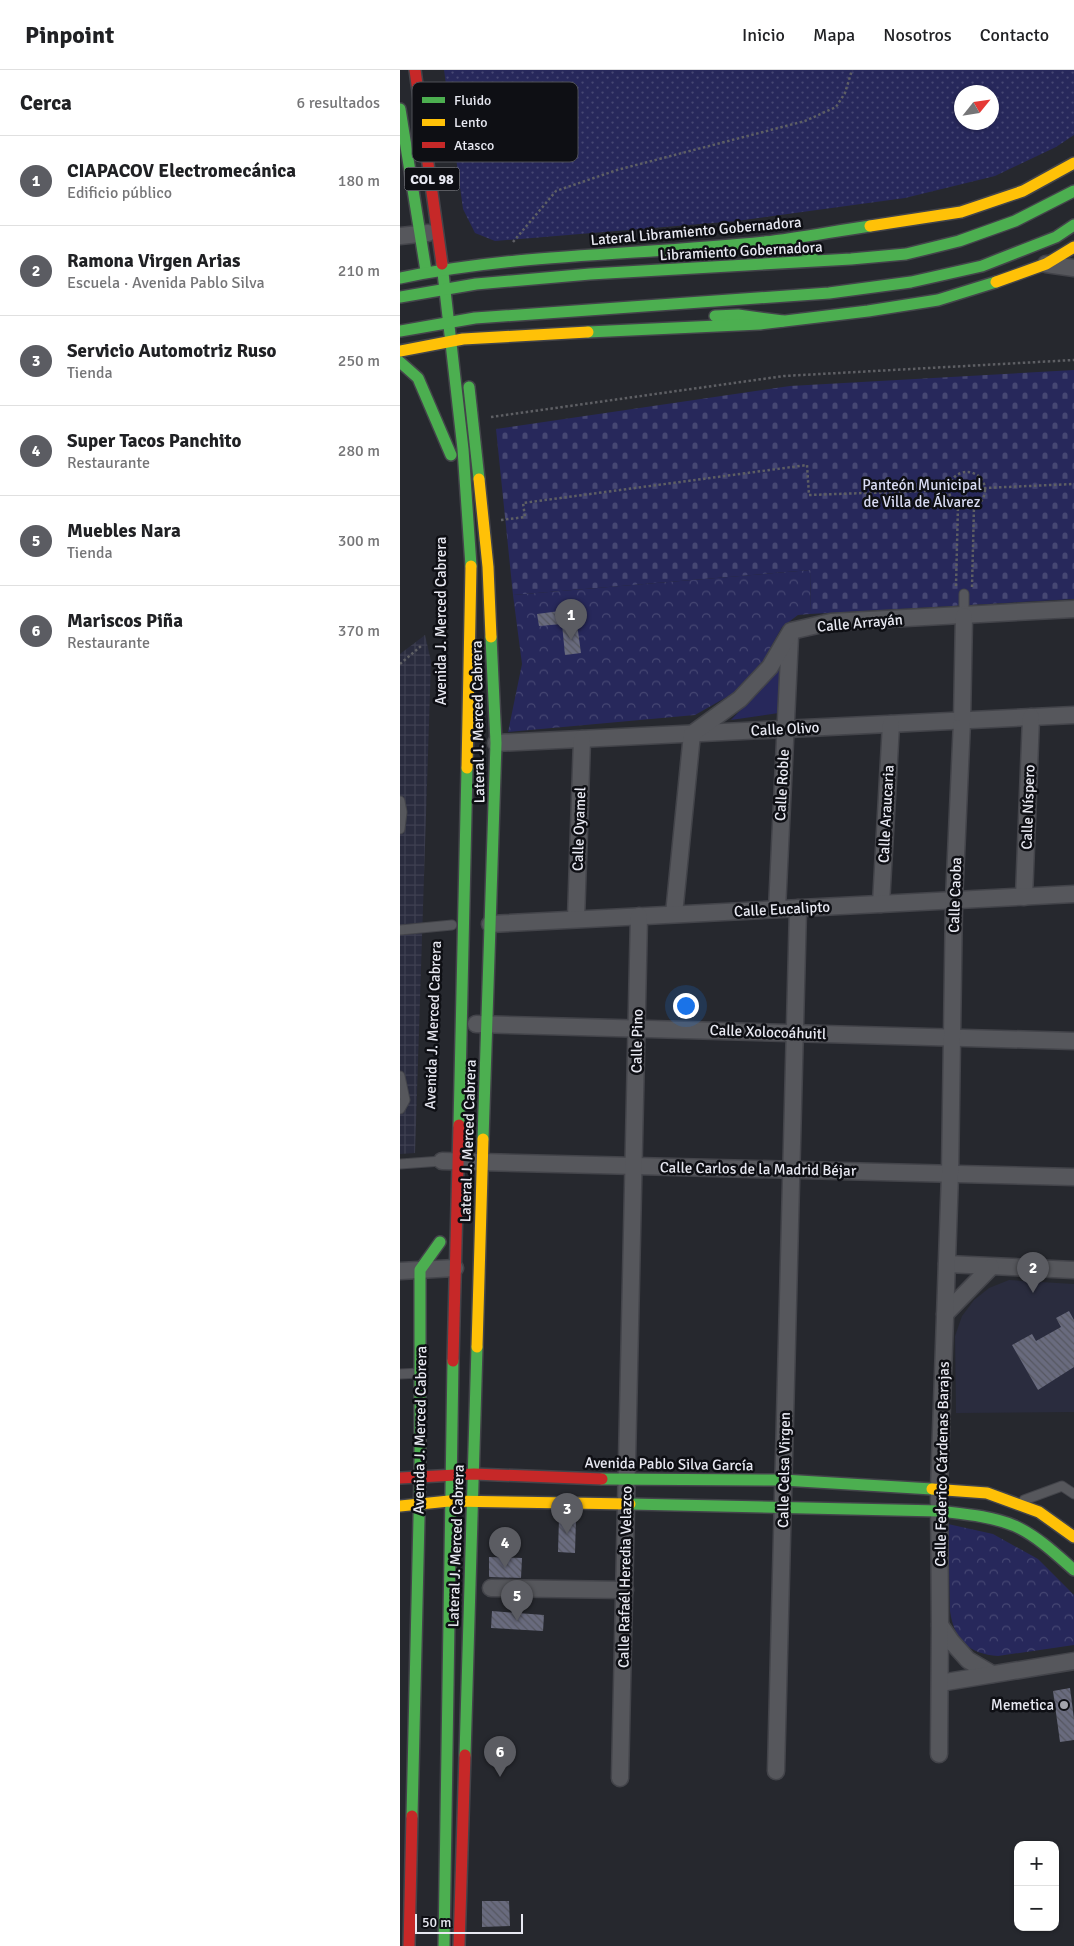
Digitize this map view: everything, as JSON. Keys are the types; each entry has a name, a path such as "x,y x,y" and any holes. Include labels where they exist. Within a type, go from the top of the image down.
{"main road":[{"name":"COL 98","path":"400,109 408,209 420,234 432,316"},
{"name":"COL 98","path":"429,162 449,321"},
{"name":"Lateral Libramiento Gobernadora","path":"400,278 443,269 496,262 766,242 961,212 1023,191 1074,163"},
{"name":"Libramiento Gobernadora","path":"400,297 476,284 590,274 851,259 906,254 959,241 1015,221 1074,191"},
{"path":"400,331 432,316 449,321 480,317 606,310 829,293 911,282 982,266 1056,237 1074,225"},
{"path":"766,242 851,259"},
{"path":"400,352 436,348 451,341 464,344 556,333 667,330 868,311 938,300 1016,276 1046,264 1074,247"},
{"path":"606,310 666,317 738,316 783,320"},
{"path":"432,316 436,348"},
{"name":"Avenida J. Merced Cabrera","path":"444,1946 450,1475 455,1268 446,1161 461,1024 472,576 463,444 449,321"},
{"path":"400,362 418,378 451,460 444,409"},
{"name":"Lateral J. Merced Cabrera","path":"459,1946 496,743 488,567 468,374"},
{"path":"460,424 470,392"},
{"path":"463,444 480,483"},
{"path":"410,1946 420,1504 420,1270 440,1238 438,1274"},
{"name":"Avenida Pablo Silva García","path":"400,1506 420,1504 450,1475 474,1474 627,1480 783,1480 987,1493 1039,1512 1074,1537"},
{"name":"Avenida Pablo Silva García","path":"400,1478 420,1476 450,1502 938,1511 980,1517 1015,1526 1052,1550 1074,1570"}],"street":[{"path":"408,209 436,204"},
{"path":"400,236 439,232"},
{"path":"1046,264 1074,268"},
{"name":"Calle Arrayán","path":"791,631 831,622 1074,610"},
{"name":"Calle Caoba","path":"950,1174 954,900 962,721 964,616"},
{"path":"674,914 692,734 740,699 770,667 791,631"},
{"name":"Calle Roble","path":"777,909 791,631"},
{"name":"Calle Olivo","path":"496,743 1074,715"},
{"name":"Calle Níspero","path":"1024,897 1031,717"},
{"name":"Calle Araucaria","path":"882,904 892,724"},
{"name":"Calle Oyamel","path":"576,919 582,739"},
{"name":"Calle Eucalipto","path":"490,924 1074,894"},
{"path":"791,1170 798,908"},
{"name":"Calle Pino","path":"634,1166 640,916"},
{"name":"Calle Xolocoáhuitl","path":"461,1024 1074,1041"},
{"name":"Calle Carlos de la Madrid Béjar","path":"446,1161 1074,1177"},
{"name":"Calle Rafaél Heredia Velazco","path":"620,1778 634,1166"},
{"name":"Calle Celsa Virgen","path":"776,1771 791,1170"},
{"name":"Calle Federico Cárdenas Barajas","path":"939,1754 940,1625 938,1511 950,1174"},
{"path":"947,1264 1074,1270"},
{"path":"945,1314 991,1267"},
{"path":"400,1271 420,1270 438,1274 455,1268"},
{"path":"491,1588 624,1590"},
{"path":"940,1625 968,1660 992,1674"},
{"path":"940,1683 1074,1661"}],"lane":[{"path":"964,594 964,616"},
{"path":"400,801 402,812 400,829"},
{"path":"400,930 452,925"},
{"path":"400,1076 405,1100 400,1109"},
{"path":"400,1164 446,1161"},
{"path":"400,1374 420,1373"},
{"path":"1015,1503 1062,1486 1074,1494"}],"path":[{"path":"496,262 556,191 617,170 805,121 836,107 845,92 852,70"},
{"path":"483,418 784,376 1074,360"},
{"path":"494,521 525,517 523,503 807,465 809,495 949,490"},
{"path":"963,473 975,474 983,483 984,488 982,499 974,506 963,507 958,505 950,496 949,490 953,479 963,473"},
{"path":"984,488 1074,484"},
{"path":"958,505 956,594 972,594 974,506"},
{"path":"400,664 421,646"}],"shaded area":[{"path":"425,635 431,661 415,1153 400,1154 400,654"},
{"path":"1009,1280 1074,1284 1074,1412 956,1413 955,1336 962,1316 974,1300 989,1288"}],"green space":[{"path":"444,70 1074,70 1074,135 1056,147 995,176 905,198 737,221 495,241 475,233 463,209 457,162 578,162 578,82 446,82"},
{"name":"Panteón Municipal de Villa de Álvarez","path":"1074,370 1074,599 810,614 811,570 513,595 496,429 790,386"},
{"path":"811,570 810,614 798,615 782,627 763,661 732,694 695,715 508,732 522,664 513,595"},
{"path":"781,667 779,713 731,720"},
{"path":"948,1524 993,1534 1038,1559 1074,1595 1074,1645 998,1656 979,1652 965,1644 955,1630 950,1611"}],"building":[{"path":"575,609 581,653 565,655 562,624 539,626 537,614"},
{"path":"1069,1311 1074,1320 1074,1367 1038,1390 1012,1345 1032,1334 1036,1341 1061,1327 1056,1318"},
{"path":"559,1518 576,1518 575,1553 558,1552"},
{"path":"489,1557 522,1558 521,1578 489,1577"},
{"path":"492,1611 544,1615 543,1631 491,1628"},
{"name":"Memetica","path":"1070,1688 1074,1719 1074,1740 1060,1742 1053,1691"},
{"path":"482,1901 509,1901 510,1926 482,1927"}],"traffic: fast":[{"path":"400,109 426,271"},
{"path":"400,297 476,284 590,274 851,259 906,254 959,241 1015,221 1074,191"},
{"path":"400,331 475,318 829,293 911,282 982,266 1056,237 1074,225"},
{"path":"400,278 445,270 536,259 765,242 870,226"},
{"path":"766,242 813,252"},
{"path":"442,264 463,449 471,566"},
{"path":"588,332 760,324 868,311 938,300 996,282"},
{"path":"715,316 738,315 783,321"},
{"path":"400,362 418,378 451,455"},
{"path":"469,387 479,479"},
{"path":"483,1139 496,743 491,637"},
{"path":"459,1125 467,768"},
{"path":"412,1816 420,1476 420,1270 440,1242"},
{"path":"465,1755 477,1347"},
{"path":"444,1946 453,1361"},
{"path":"602,1479 783,1480 932,1489"},
{"path":"630,1504 939,1511 968,1514 997,1520 1023,1530 1046,1546 1074,1570"}],"traffic: slow":[{"path":"870,226 961,212 1023,191 1074,163"},
{"path":"996,282 1046,264 1074,247"},
{"path":"400,351 463,339 588,332"},
{"path":"479,479 488,567 491,637"},
{"path":"467,768 471,566"},
{"path":"477,1347 483,1139"},
{"path":"932,1489 987,1493 1039,1512 1074,1537"},
{"path":"400,1506 449,1501 630,1504"}],"traffic: jam":[{"path":"415,70 417,82"},
{"path":"428,162 442,264"},
{"path":"453,1361 459,1125"},
{"path":"400,1478 474,1474 602,1479"},
{"path":"459,1946 465,1755"},
{"path":"409,1946 412,1816"}],"place":[{"name":"CIAPACOV Electromecánica","path":"571,640"},
{"name":"Ramona Virgen Arias","path":"1033,1293"},
{"name":"Servicio Automotriz Ruso","path":"567,1534"},
{"name":"Super Tacos Panchito","path":"505,1568"},
{"name":"Muebles Nara","path":"517,1621"},
{"name":"Memetica","path":"1064,1705"},
{"name":"Mariscos Piña","path":"500,1777"}]}
